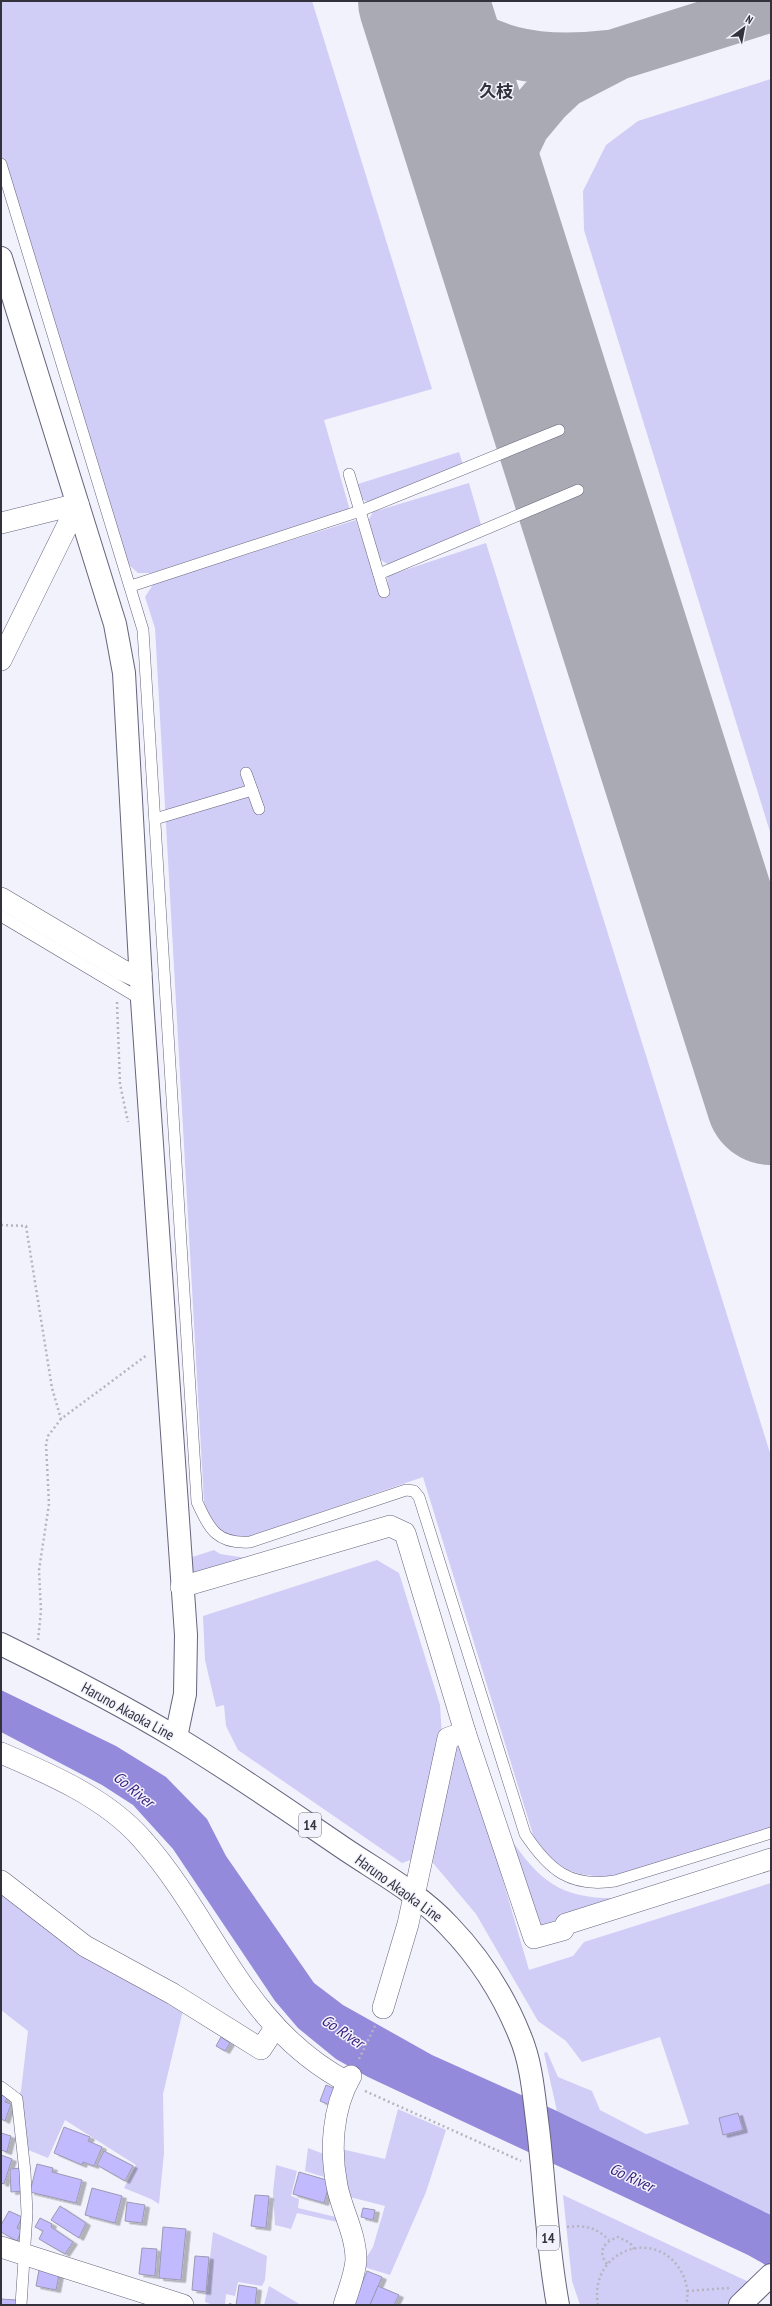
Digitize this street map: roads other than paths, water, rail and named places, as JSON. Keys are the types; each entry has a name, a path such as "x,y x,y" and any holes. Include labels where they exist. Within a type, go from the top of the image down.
{"street":[{"path":"1,258 115,624 124,673 142,1000 165,1357 181,1587 186,1635 185,1694 176,1737"},
{"path":"1,523 78,504"},
{"path":"1,660 78,504"},
{"path":"1,898 122,970 132,975 141,974"},
{"path":"181,1587 390,1526 404,1533 465,1732 534,1938 563,1930 566,1924 771,1859"},
{"name":"Haruno Akaoka Line","path":"1,1644 98,1692 176,1737 413,1896 448,1924 470,1950 492,1982 522,2038 533,2089 543,2171 550,2263 558,2305"},
{"path":"383,2008 408,1924 448,1738 465,1732"},
{"path":"1,1753 65,1783 111,1811 142,1838 170,1875 246,1992 275,2028 296,2049 325,2071 349,2079 339,2106 332,2142 337,2186 354,2243 356,2262 344,2305"},
{"path":"1,1880 85,1946 173,1994 261,2049 275,2028"},
{"path":"1,2247 183,2305"},
{"path":"743,2302 770,2276"}],"lane":[{"path":"1,164 131,586 143,630 197,1502 207,1524 218,1536 233,1543 250,1542 406,1490 414,1491 419,1497 525,1834 544,1862 554,1870 565,1876 590,1883 615,1881 771,1833"},
{"path":"131,586 360,511 559,430"},
{"path":"349,474 384,592"},
{"path":"379,574 578,490"},
{"path":"246,773 259,809"},
{"path":"155,819 252,790"},
{"path":"1,916 142,1000"},
{"path":"1,2087 17,2099 25,2172 27,2213 23,2254 21,2305"}],"water":[{"name":"Go River","path":"1,1690 116,1746 166,1777 207,1819 226,1856 314,1983 343,2005 432,2055 557,2111 771,2215 771,2268 748,2255 368,2077 336,2059 298,2028 275,2001 173,1849 133,1805 102,1785 1,1732"}],"waterway":[{"path":"123,981 133,987"}],"district":[{"name":"久枝","path":"496,91"}]}
